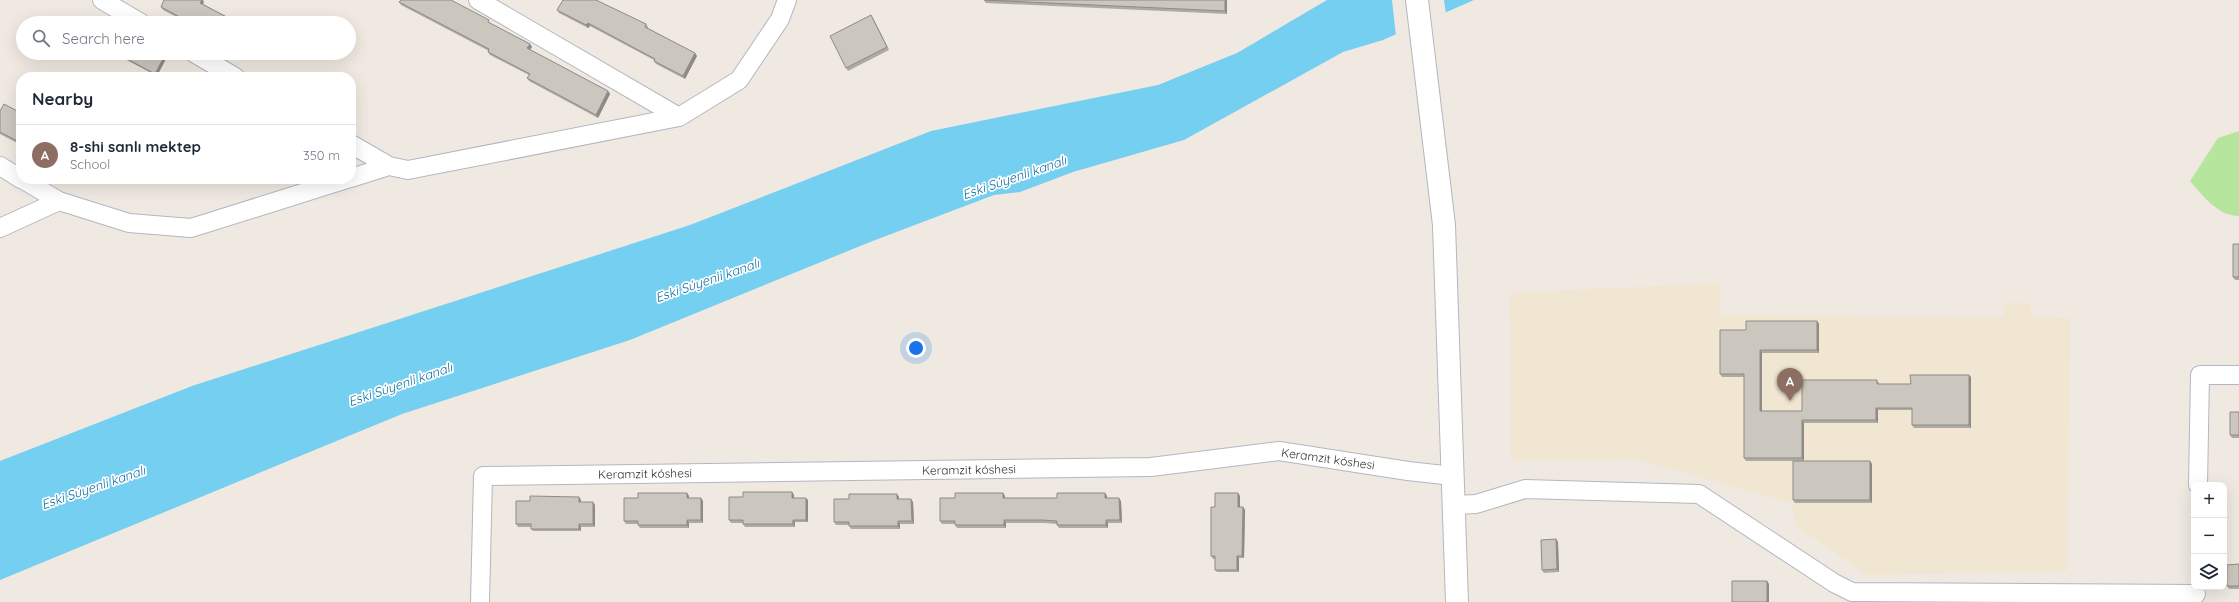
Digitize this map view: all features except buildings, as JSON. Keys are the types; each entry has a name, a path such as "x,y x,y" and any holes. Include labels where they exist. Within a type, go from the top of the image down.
{"street":[{"path":"102,0 130,16"},
{"path":"478,0 679,117"},
{"path":"356,147 389,166 408,170 679,117 739,80 780,19 787,0"},
{"path":"1417,0 1444,225 1457,602"},
{"path":"206,60 226,72"},
{"path":"0,166 16,176"},
{"path":"356,176 389,166"},
{"path":"30,184 59,201 129,223 191,228 330,184"},
{"path":"0,228 59,201"},
{"path":"2198,482 2200,375 2239,375"},
{"name":"Keramzit kóshesi","path":"480,602 483,476 1151,467 1279,451 1408,471 1453,476"},
{"path":"1454,505 1476,504 1525,489 1699,494 1834,583 1852,592 2196,594"}],"shaded area":[{"path":"1720,283 1719,315 2003,317 2004,303 2031,303 2031,317 2070,318 2067,571 1867,575 1795,525 1792,503 1635,459 1511,461 1510,293"}],"green space":[{"path":"2239,131 2239,216 2224,213 2218,209 2206,199 2190,181 2218,138"}],"water":[{"name":"Eski Súyenli kanalı","path":"1327,0 1474,0 1383,40 1343,52 1184,140 1073,172 1020,192 994,195 870,242 630,340 402,414 0,580 0,461 192,386 690,225 931,131 1158,85 1237,53"}],"pier":[{"path":"1392,0 1444,0 1446,14 1396,36"}],"place":[{"name":"8-shi sanlı mektep","path":"1790,401"}]}
